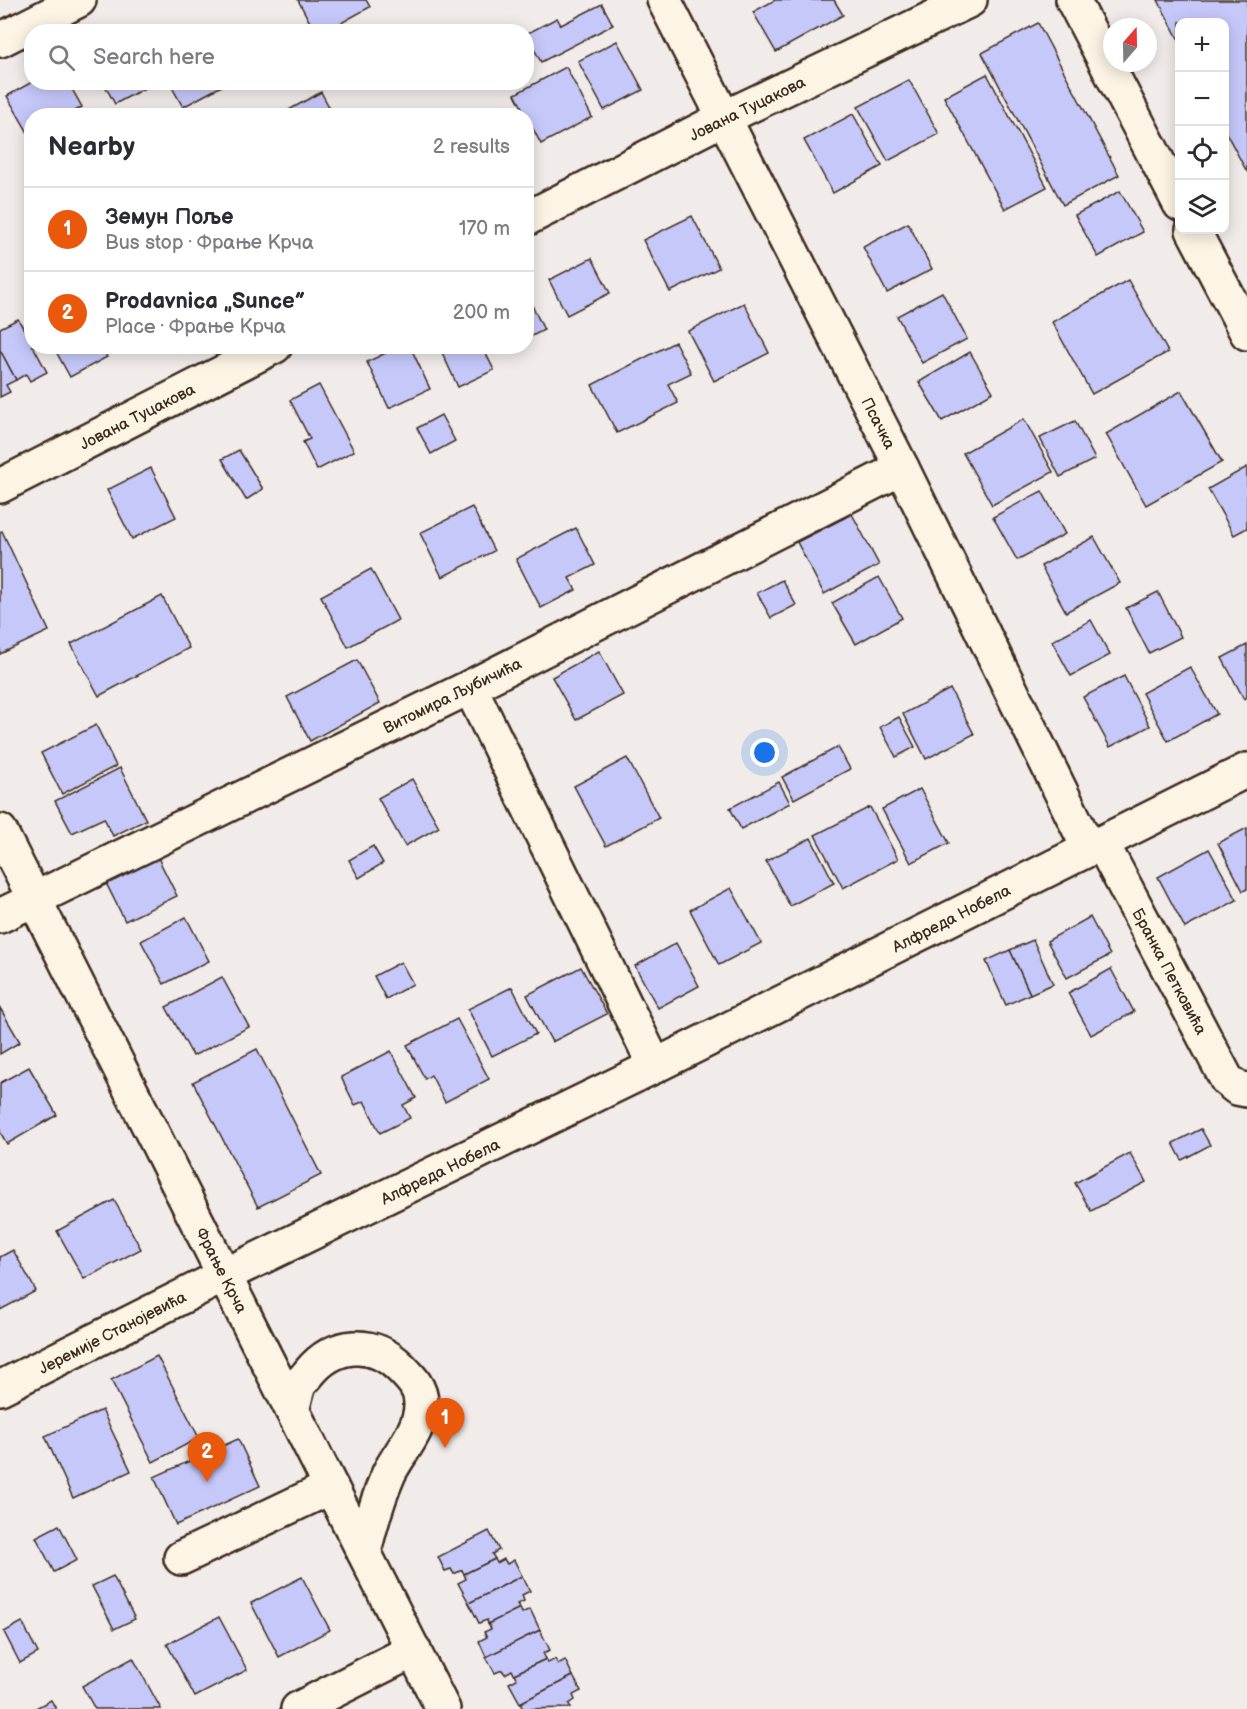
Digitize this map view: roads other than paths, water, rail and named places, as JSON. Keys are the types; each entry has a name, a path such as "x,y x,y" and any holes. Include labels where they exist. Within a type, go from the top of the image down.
{"street":[{"path":"32,24 79,0"},
{"name":"Псачка","path":"664,0 1096,846"},
{"name":"Јована Туцакова","path":"534,215 724,118 970,0"},
{"path":"1073,0 1175,196"},
{"path":"0,40 24,28"},
{"path":"1195,234 1247,333"},
{"name":"Јована Туцакова","path":"0,486 259,354"},
{"name":"Витомира Љубичића","path":"0,916 470,687 902,468"},
{"path":"470,687 655,1066"},
{"name":"Алфреда Нобела","path":"225,1275 655,1066 1247,770"},
{"name":"Фрање Крча","path":"0,831 443,1709"},
{"name":"Бранка Петковића","path":"1096,846 1227,1080 1237,1088 1247,1090"},
{"name":"Јеремије Станојевића","path":"0,1388 225,1275"},
{"path":"292,1410 300,1383 317,1363 342,1349 364,1348 383,1354 397,1363 414,1382 422,1405 420,1417 390,1472 364,1552"},
{"path":"181,1558 331,1487"},
{"path":"298,1709 414,1650"}],"place":[{"name":"Земун Поље","path":"445,1448"},
{"name":"Prodavnica „Sunce”","path":"207,1482"}]}
